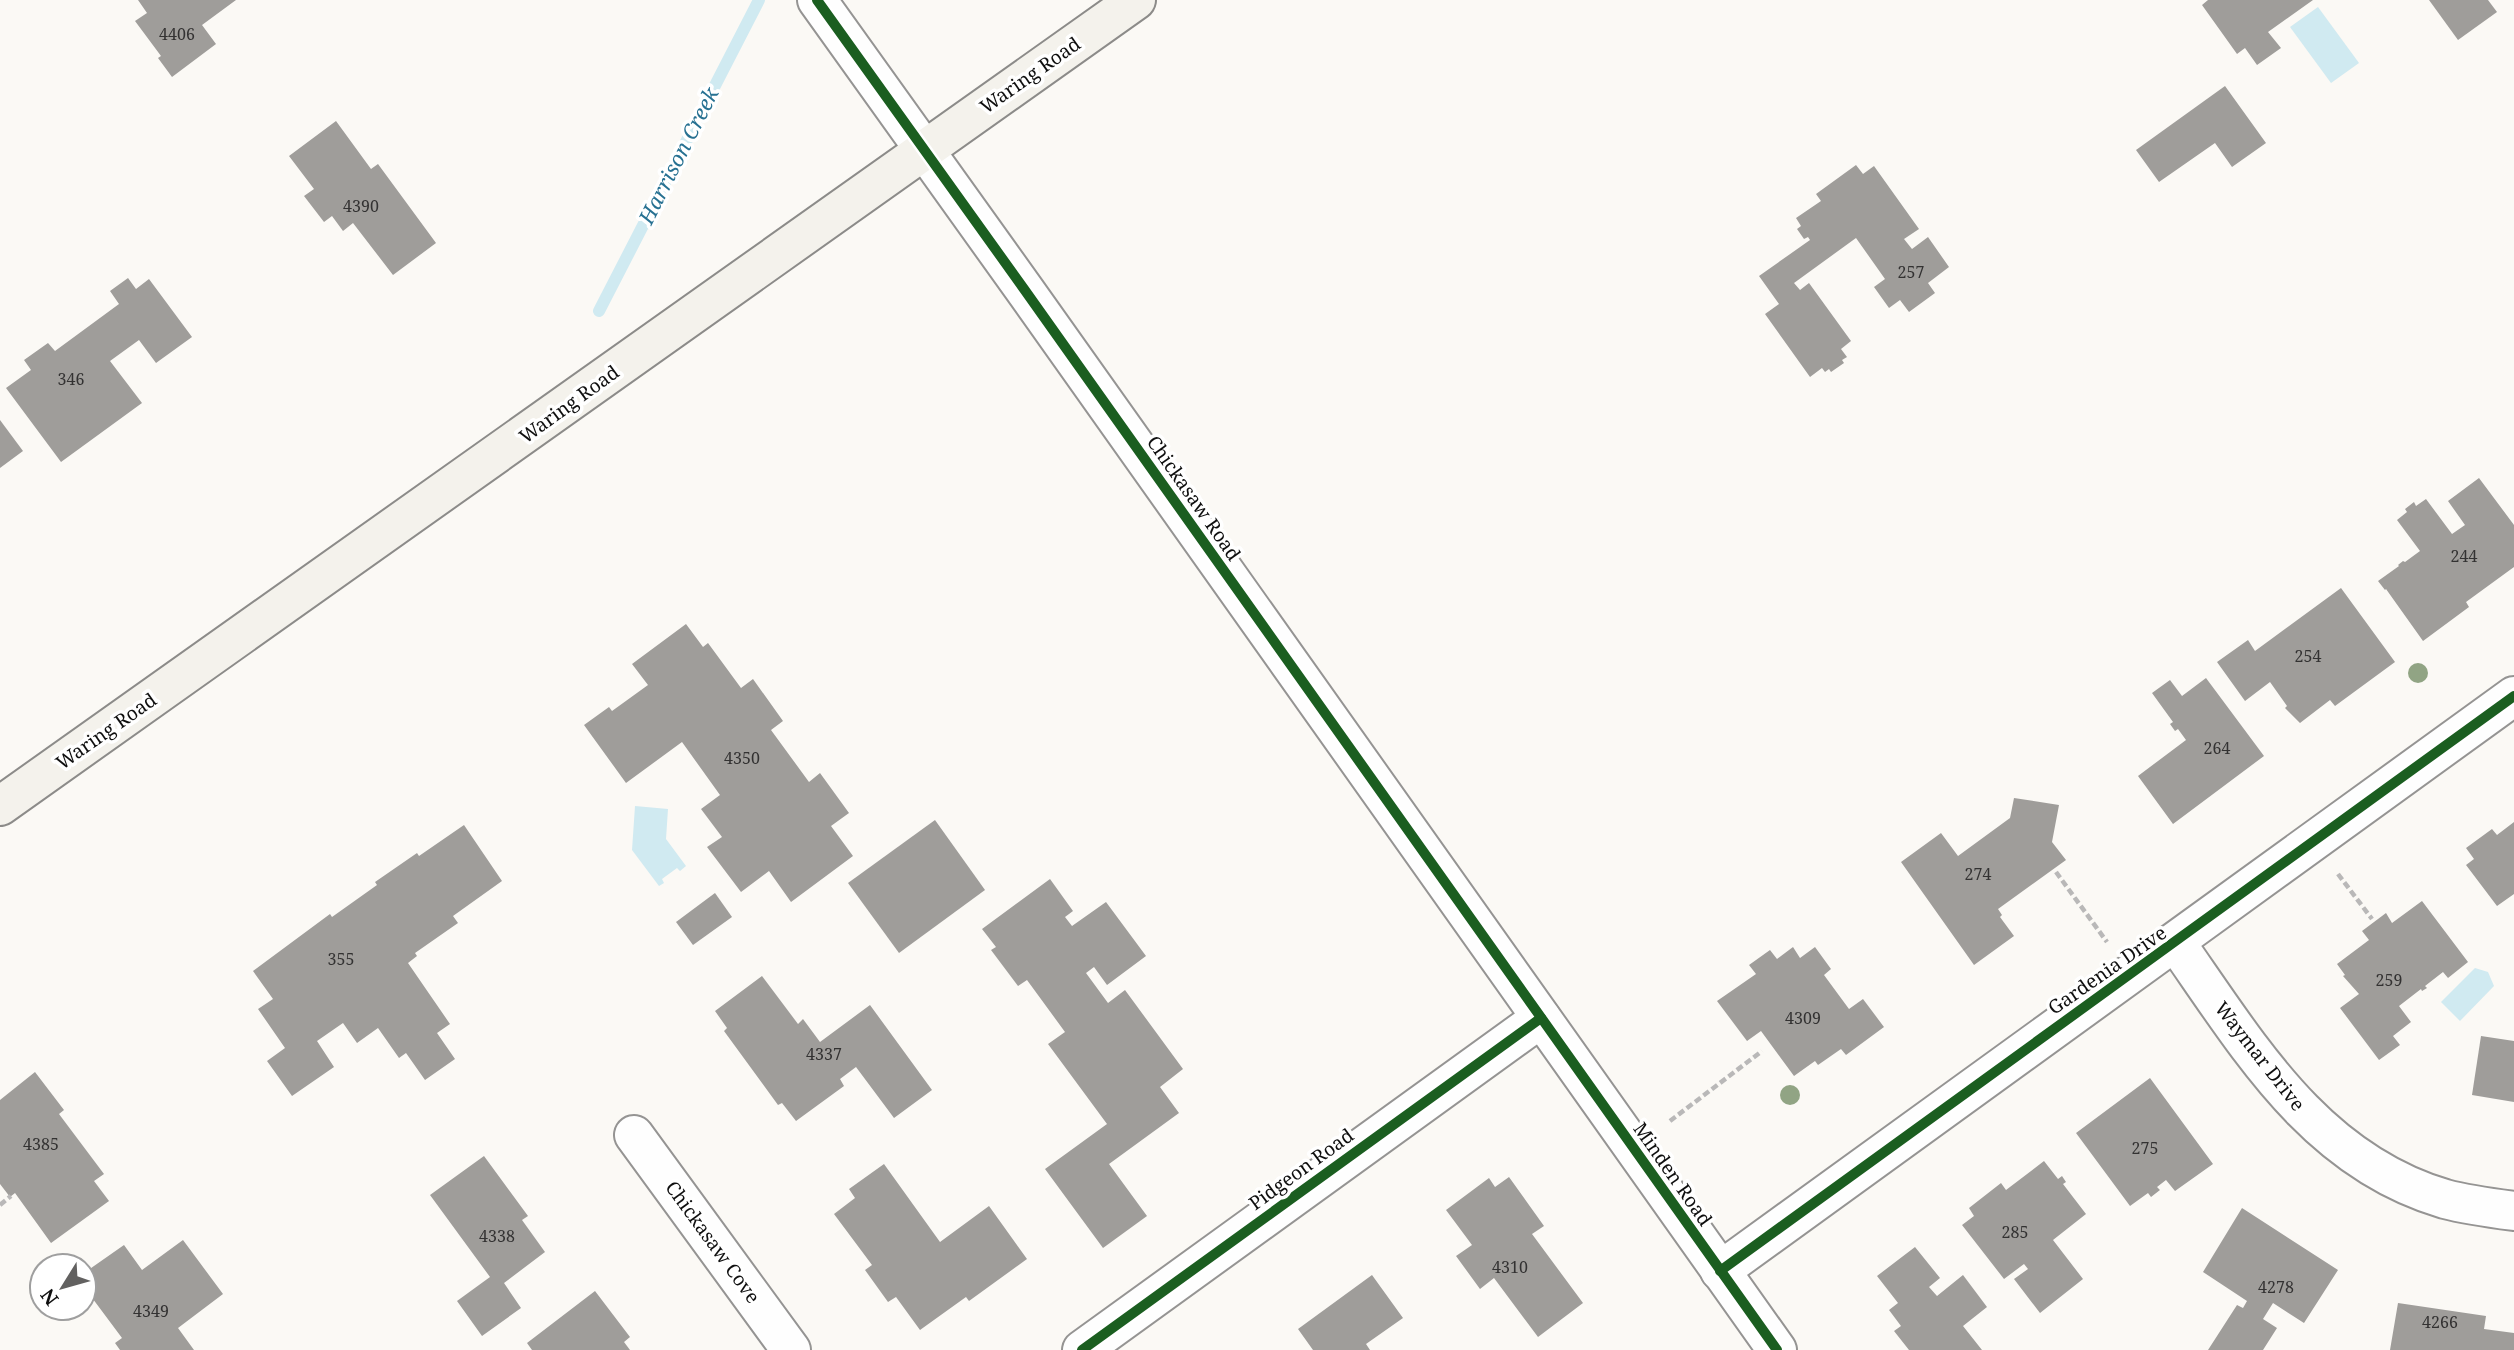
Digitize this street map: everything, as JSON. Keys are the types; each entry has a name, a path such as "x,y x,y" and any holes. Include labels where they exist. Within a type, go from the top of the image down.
{"main road":[{"name":"Waring Road","path":"0,806 1136,0"}],"street":[{"name":"Chickasaw Road","path":"817,0 1541,1018"},
{"name":"Gardenia Drive","path":"1720,1271 2514,696"},
{"name":"Waymar Drive","path":"2176,943 2259,1060 2292,1102 2324,1132 2361,1160 2406,1185 2446,1199 2514,1211"},
{"name":"Minden Road","path":"1541,1018 1777,1350"},
{"name":"Pidgeon Road","path":"1082,1350 1541,1018"},
{"name":"Chickasaw Cove","path":"634,1135 791,1350"}],"path":[{"path":"2056,872 2107,942"},
{"path":"2339,874 2372,919"},
{"path":"1670,1121 1762,1051"},
{"path":"0,1205 11,1196"}],"water":[{"path":"2318,7 2359,63 2331,83 2290,27"},
{"path":"635,806 668,809 666,839 686,866 680,871 677,868 662,879 664,883 659,886 632,850"},
{"path":"2475,968 2488,972 2494,986 2460,1021 2441,1002"}],"building":[{"path":"138,0 236,0 202,25 216,44 172,77 158,58 161,56 135,21 147,13"},
{"path":"2208,0 2313,0 2268,32 2281,48 2257,65 2245,48 2237,54 2202,5"},
{"path":"2429,0 2488,0 2497,12 2458,40"},
{"path":"2225,86 2266,143 2232,167 2215,143 2159,182 2136,150"},
{"path":"336,121 371,169 378,164 436,243 393,275 353,223 343,231 332,216 324,222 304,196 314,189 289,156"},
{"path":"1856,165 1863,174 1874,166 1919,229 1904,239 1912,249 1928,237 1949,267 1928,283 1935,293 1909,312 1900,300 1889,308 1874,287 1885,279 1856,238 1794,283 1800,290 1809,283 1851,341 1841,349 1847,357 1842,360 1844,363 1831,372 1829,369 1825,372 1822,368 1810,377 1765,314 1779,304 1759,276 1810,240 1808,237 1804,239 1797,229 1801,226 1796,218 1821,201 1816,194"},
{"path":"128,278 136,289 149,279 192,337 156,363 139,340 110,361 142,403 61,462 6,388 31,370 24,360 48,343 55,351 119,304 110,291"},
{"path":"0,420 23,451 0,468"},
{"path":"2479,478 2514,525 2514,567 2466,602 2469,607 2423,641 2378,581 2420,551 2397,520 2414,502 2416,506 2426,499 2452,534 2465,525 2448,501"},
{"path":"2341,588 2395,662 2335,706 2330,700 2300,723 2285,708 2287,706 2270,682 2245,701 2217,662 2248,640 2255,651"},
{"path":"686,624 703,647 708,643 741,688 753,679 783,721 771,730 809,782 820,773 849,813 831,826 853,856 791,902 769,871 741,892 707,847 722,837 701,809 720,795 682,742 626,783 584,725 609,707 612,711 648,685 632,664"},
{"path":"2206,678 2264,756 2173,824 2138,776 2186,740 2178,729 2175,731 2170,724 2173,722 2152,693 2170,680 2182,696"},
{"path":"2014,798 2059,805 2052,842 2066,860 1998,909 2002,915 2000,917 2014,936 1974,965 1901,862 1941,833 1958,856 2010,818"},
{"path":"935,820 985,890 899,953 848,883"},
{"path":"2514,822 2514,894 2497,906 2466,865 2474,859 2466,848 2492,829 2497,835"},
{"path":"464,825 502,881 453,916 458,923 415,953 417,956 408,963 450,1024 437,1033 455,1059 425,1080 406,1053 399,1058 378,1028 357,1043 343,1023 317,1041 334,1067 292,1096 267,1061 285,1048 258,1009 273,999 253,971 330,914 332,917 377,885 375,882"},
{"path":"1050,879 1073,911 1065,917 1072,926 1106,902 1146,956 1107,985 1094,967 1086,973 1108,1003 1125,990 1183,1069 1160,1087 1179,1113 1109,1164 1147,1216 1103,1248 1045,1169 1107,1124 1048,1044 1065,1032 1027,980 1018,986 991,950 996,947 982,929"},
{"path":"715,893 732,917 693,945 676,922"},
{"path":"2422,901 2468,962 2448,978 2443,972 2425,986 2427,988 2422,991 2421,989 2399,1006 2411,1022 2393,1036 2400,1045 2379,1060 2340,1008 2359,994 2343,976 2345,975 2337,964 2369,940 2362,931 2386,913 2392,923"},
{"path":"1793,947 1800,958 1815,947 1831,969 1824,975 1849,1009 1863,999 1884,1027 1846,1055 1841,1049 1818,1065 1815,1061 1794,1076 1761,1031 1747,1041 1717,1001 1756,974 1749,965 1770,950 1777,959"},
{"path":"762,976 798,1024 803,1019 820,1042 870,1005 932,1090 894,1118 856,1067 840,1079 844,1086 796,1121 782,1103 778,1105 724,1031 727,1028 715,1011"},
{"path":"2481,1036 2514,1041 2514,1102 2472,1095"},
{"path":"35,1072 64,1110 59,1114 104,1174 94,1181 109,1201 51,1243 15,1193 10,1197 0,1184 0,1100"},
{"path":"2150,1078 2213,1164 2175,1191 2166,1180 2157,1187 2160,1190 2151,1197 2148,1193 2130,1206 2076,1133"},
{"path":"484,1156 528,1216 522,1220 545,1252 504,1283 521,1308 482,1336 457,1301 490,1277 430,1195"},
{"path":"2044,1161 2058,1179 2062,1176 2066,1182 2063,1184 2086,1214 2053,1240 2083,1279 2040,1313 2014,1279 2028,1269 2024,1264 2004,1279 1962,1225 1974,1216 1969,1208 2001,1183 2006,1190"},
{"path":"884,1164 940,1242 989,1206 1027,1259 969,1301 966,1297 920,1330 896,1297 888,1302 865,1270 872,1265 834,1214 855,1198 849,1189"},
{"path":"1509,1177 1544,1226 1532,1234 1583,1303 1538,1337 1494,1278 1480,1289 1456,1256 1472,1245 1446,1210 1489,1178 1495,1187"},
{"path":"2242,1208 2338,1270 2304,1323 2273,1303 2263,1319 2277,1328 2263,1350 2208,1350 2237,1305 2243,1308 2247,1301 2203,1272"},
{"path":"183,1240 223,1294 178,1328 194,1350 120,1350 115,1343 122,1338 98,1306 98,1263 124,1245 142,1270"},
{"path":"1915,1247 1940,1278 1929,1287 1937,1296 1963,1275 1987,1307 1963,1326 1982,1350 1909,1350 1894,1331 1901,1326 1889,1310 1898,1303 1877,1276"},
{"path":"1372,1275 1403,1318 1366,1344 1370,1350 1313,1350 1298,1329"},
{"path":"595,1291 630,1337 624,1342 630,1350 532,1350 527,1343"},
{"path":"2398,1303 2486,1316 2484,1329 2514,1333 2514,1350 2390,1350"}],"waterway":[{"name":"Harrison Creek","path":"599,311 759,0"}],"cycle path":[{"path":"817,0 1777,1350"},
{"path":"1720,1271 2514,696"},
{"path":"1082,1350 1541,1018"}]}
